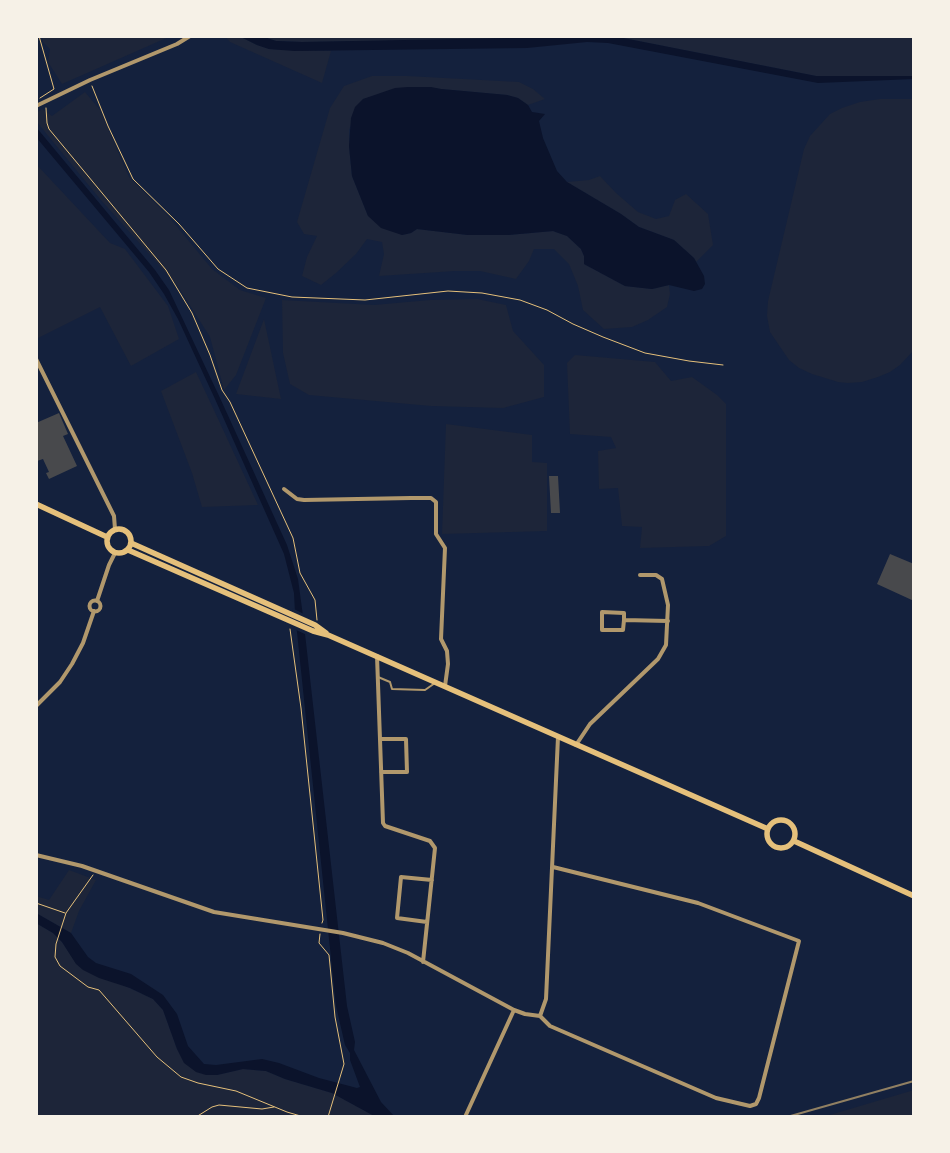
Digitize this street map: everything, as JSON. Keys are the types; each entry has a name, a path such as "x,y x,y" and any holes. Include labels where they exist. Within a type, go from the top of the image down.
{"main road":[{"path":"36,504 108,537"},
{"path":"119,529 130,535 131,543 128,550 122,553 115,553 107,545 108,537 115,530 119,529"},
{"path":"131,543 315,625 328,635"},
{"path":"128,550 292,625 328,635 768,829"},
{"path":"776,822 787,822 794,830 794,841 787,847 778,848 770,843 768,829 776,822"},
{"path":"794,841 914,896"}],"street":[{"path":"36,106 190,36"},
{"path":"36,359 114,516 115,530"},
{"path":"284,489 296,499 304,500 431,498 436,502 436,534 445,548 441,639 447,651 448,664 445,686"},
{"path":"36,706 60,682 83,643 94,611 100,608 101,605 98,601 109,565 115,553"},
{"path":"576,745 590,724 658,660 666,645 668,605 662,579 656,575 640,575"},
{"path":"94,611 91,609 90,604 98,601"},
{"path":"602,612 624,613 624,620 623,630 602,630 602,612"},
{"path":"624,620 668,621"},
{"path":"377,656 383,824 434,844 435,848 424,962"},
{"path":"540,1016 546,999 558,737"},
{"path":"380,739 406,739 407,772 381,772"},
{"path":"36,855 96,871 214,912 322,930 382,943 424,962 514,1010 540,1016 550,1026 707,1094 742,1106 756,1104 799,941 698,904 553,867"},
{"path":"427,922 397,918 401,877 432,880"},
{"path":"465,1117 514,1010"}],"lane":[{"path":"378,677 390,682 392,689 425,690 437,682"}],"path":[{"path":"39,36 54,89 40,97"},
{"path":"90,80 108,126 133,179 179,224 218,269 247,288 292,297 365,300 448,291 482,293 520,300 547,310 602,337 645,352 689,361 723,365"},
{"path":"43,102 46,108 49,129 166,270 192,313 216,370 222,390 230,402 293,538 300,573 316,600 317,620"},
{"path":"292,625 323,920 319,943 329,955 335,1017 344,1058 344,1064 328,1117"},
{"path":"96,871 66,913 56,944 55,957 60,966 88,987 99,990 157,1057 181,1077 198,1084 236,1091 296,1116 304,1117"},
{"path":"36,904 66,913"},
{"path":"196,1117 219,1105 262,1109 276,1107"}],"shaded area":[{"path":"42,36 171,36 62,84 48,62 50,49 43,42"},
{"path":"225,36 239,36 269,49 331,51 322,83 230,42"},
{"path":"239,36 261,36 276,41 302,42 613,36 816,76 914,76 914,79 818,83 608,43 587,42 527,48 294,51 269,49"},
{"path":"261,36 558,36 469,40 302,42 276,41"},
{"path":"613,36 914,36 914,76 816,76"},
{"path":"372,76 519,82 533,89 545,99 528,105 518,98 507,95 419,87 363,99 349,130 349,146 352,176 368,216 402,235 417,229 468,235 508,235 553,231 567,236 581,249 584,256 584,264 625,286 652,289 669,285 670,294 667,307 648,320 632,327 604,329 583,310 578,286 569,264 554,249 534,249 529,261 516,279 480,271 379,276 384,254 382,242 367,239 356,254 321,285 302,276 307,257 317,236 304,234 297,222 330,108 344,86"},
{"path":"431,87 507,95 518,98 528,105 532,112 545,114 539,121 543,138 557,171 567,182 639,227 674,240 694,258 704,276 705,284 702,289 694,291 669,285 652,289 625,286 584,264 584,256 581,249 567,236 553,231 508,235 468,235 417,229 402,235 381,228 368,216 352,176 349,146 351,118 355,107 363,99 395,88"},
{"path":"85,92 100,110 129,177 169,217 212,269 240,290 266,298 236,375 224,390 210,337 177,285 100,199 36,121 36,113 42,109 52,116"},
{"path":"880,99 914,99 914,350 900,365 890,372 862,382 838,382 812,374 799,368 789,360 770,332 767,316 768,301 804,149 810,136 830,114 860,102"},
{"path":"36,127 155,270 169,290 287,545 298,579 303,616 347,1006 355,1042 354,1050 381,1102 395,1117 376,1117 332,1093 285,1079 266,1071 243,1069 217,1075 206,1075 196,1072 184,1063 163,1010 153,999 83,970 76,964 62,942 53,933 36,923 36,913 71,933 88,957 96,963 131,974 163,995 177,1014 188,1046 204,1064 216,1065 262,1059 279,1063 319,1078 357,1088 360,1087 350,1060 350,1053 345,1045 336,1006 294,593 284,554 215,399 178,319 164,294 149,272 36,137"},
{"path":"36,164 110,243 125,249 168,306 179,339 131,366 100,307 38,338 36,335"},
{"path":"600,176 638,212 656,219 669,216 675,200 686,194 708,214 713,245 696,262 674,240 639,227 567,182 589,180"},
{"path":"477,299 506,305 513,331 544,365 544,397 503,408 431,406 309,395 290,384 283,353 282,300 374,305 430,300"},
{"path":"264,319 281,399 236,394"},
{"path":"575,355 655,362 671,381 692,377 726,404 726,536 709,546 640,548 642,527 622,526 618,488 599,489 598,451 616,448 611,437 570,434 567,363"},
{"path":"196,372 258,505 202,507 192,473 161,391"},
{"path":"446,424 532,435 532,462 547,463 547,531 442,534"},
{"path":"69,870 96,880 79,911 71,933 36,913 36,896 49,900"},
{"path":"36,923 53,933 62,942 76,963 153,999 163,1010 177,1049 217,1075 243,1069 266,1071 285,1079 332,1093 376,1117 36,1117"},
{"path":"914,1090 914,1117 823,1117"}],"pier":[{"path":"292,608 304,614 307,635 294,629"}],"building":[{"path":"59,413 68,434 63,436 77,466 49,479 46,473 49,472 43,459 37,461 36,459 36,423"},
{"path":"549,476 558,476 560,513 551,513"},
{"path":"890,554 914,564 914,601 877,584"}],"railway":[{"path":"787,1117 914,1081"}]}
